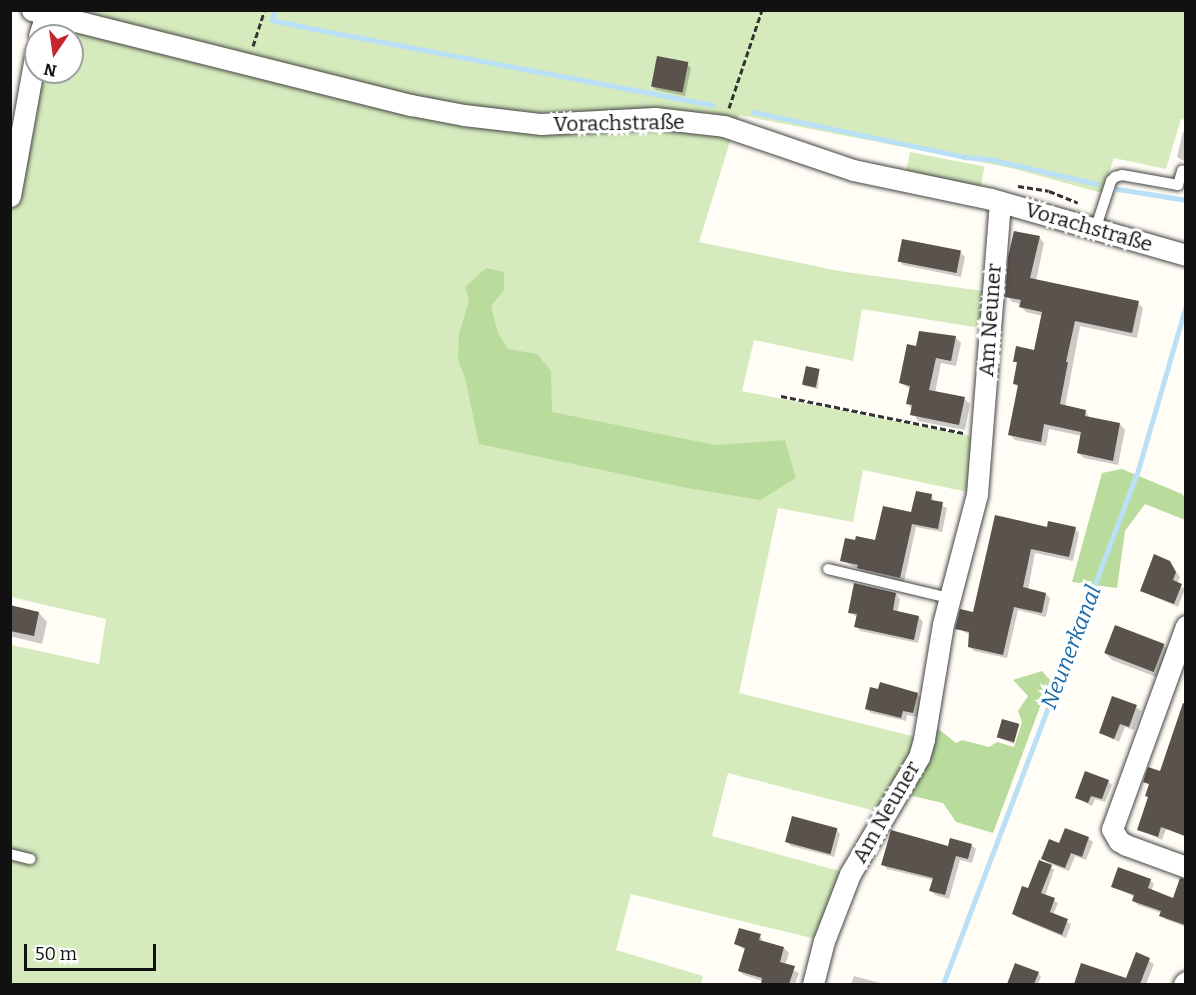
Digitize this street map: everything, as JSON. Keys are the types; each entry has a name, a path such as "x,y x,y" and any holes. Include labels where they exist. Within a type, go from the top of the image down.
{"street":[{"name":"Vorachstraße","path":"39,12 411,105 506,122 541,124 655,118 724,126 854,170 1000,202 1184,254"},
{"path":"10,196 30,84"},
{"name":"Am Neuner","path":"813,984 824,941 850,874 919,757 949,598 977,494 1000,202"},
{"path":"1185,626 1112,829 1119,841 1126,845 1185,867"}],"lane":[{"path":"1095,230 1111,181 1115,177 1122,175 1178,185 1182,171"},
{"path":"828,569 949,598"},
{"path":"10,854 30,859"}],"path":[{"path":"247,64 265,10"},
{"path":"724,126 762,10"},
{"path":"781,396 982,438"}],"green space":[{"path":"53,11 1185,11 1185,120 1181,119 1166,169 1114,158 1102,193 1011,168 739,115 735,126 557,121 360,88"},
{"path":"46,14 411,105 733,132 699,242 839,271 990,292 987,329 862,309 853,361 754,340 742,391 982,438 977,494 863,470 853,522 778,508 739,693 924,739 887,814 728,773 712,836 850,874 824,941 631,894 616,950 703,976 701,984 11,984 11,645 99,664 106,619 11,597 11,196 34,84 84,84 84,24 43,24"},
{"path":"910,152 985,167 980,189 906,175"},
{"path":"486,268 504,272 504,290 491,306 498,333 508,349 537,354 551,371 552,412 715,445 785,440 796,478 760,500 687,488 479,444 465,378 458,360 459,334 469,300 465,287"},
{"path":"1122,469 1182,494 1185,498 1185,520 1145,504 1125,531 1117,588 1072,582 1102,473"},
{"path":"1042,671 1050,680 993,833 956,822 943,803 908,795 930,758 936,727 956,743 962,740 989,747 997,742 1014,747 1022,722 1018,711 1028,696 1013,680"}],"building":[{"path":"657,56 688,62 682,93 651,86"},
{"path":"1014,231 1040,236 1030,278 1139,301 1132,333 1075,321 1066,362 1068,362 1060,404 1086,410 1085,416 1120,423 1113,461 1077,453 1081,432 1044,424 1041,442 1008,435 1018,385 1013,384 1017,362 1013,362 1016,346 1034,350 1042,312 1019,307 1021,300 1005,297 1008,257"},
{"path":"902,239 961,250 957,273 898,262"},
{"path":"919,331 956,336 951,361 936,358 929,390 965,397 959,425 910,415 912,405 906,404 910,386 899,383 907,344 916,346"},
{"path":"806,366 820,369 816,387 802,385"},
{"path":"916,491 932,494 931,500 943,502 938,529 912,524 900,578 857,568 858,565 840,561 845,538 855,540 856,536 875,540 883,506 911,512"},
{"path":"995,515 1047,527 1048,521 1076,527 1069,557 1031,549 1023,587 1046,593 1042,613 1014,607 1003,655 968,647 969,632 955,629 960,609 973,612"},
{"path":"1154,554 1170,561 1176,572 1173,580 1182,584 1174,604 1140,591"},
{"path":"854,583 896,593 893,610 919,616 914,640 854,627 857,614 848,613"},
{"path":"10,605 39,612 34,636 10,631"},
{"path":"1115,625 1164,644 1154,672 1104,653"},
{"path":"880,682 918,693 913,713 903,711 901,718 865,709 870,687 878,689"},
{"path":"1112,696 1137,705 1129,727 1120,724 1114,739 1099,733"},
{"path":"1183,703 1185,704 1185,836 1161,827 1158,837 1137,830 1148,797 1145,796 1149,784 1143,782 1148,767 1160,771"},
{"path":"1002,719 1019,724 1014,742 997,737"},
{"path":"1085,771 1109,780 1102,799 1091,796 1088,803 1075,798"},
{"path":"792,816 837,828 830,854 785,842"},
{"path":"1065,828 1089,837 1082,857 1071,853 1065,868 1041,859 1049,839 1059,843"},
{"path":"891,830 948,846 950,838 972,844 968,859 956,856 945,895 929,891 933,878 881,865"},
{"path":"1039,860 1052,865 1041,893 1055,898 1050,912 1068,919 1062,935 1012,914 1022,886 1028,888"},
{"path":"1118,867 1151,879 1148,888 1173,898 1180,878 1185,879 1185,925 1159,916 1161,911 1132,901 1134,895 1111,887"},
{"path":"739,928 761,934 759,940 784,947 780,962 795,966 789,984 761,984 762,978 738,971 745,948 734,944"},
{"path":"1136,952 1150,958 1140,984 1074,984 1081,963 1126,978"},
{"path":"1015,963 1039,972 1034,984 1007,984"}],"waterway":[{"path":"274,10 272,20 713,105"},
{"path":"753,112 964,157 989,159 1097,184"},
{"path":"1118,189 1186,200"},
{"name":"Neunerkanal","path":"943,984 1138,470 1186,305"}]}
